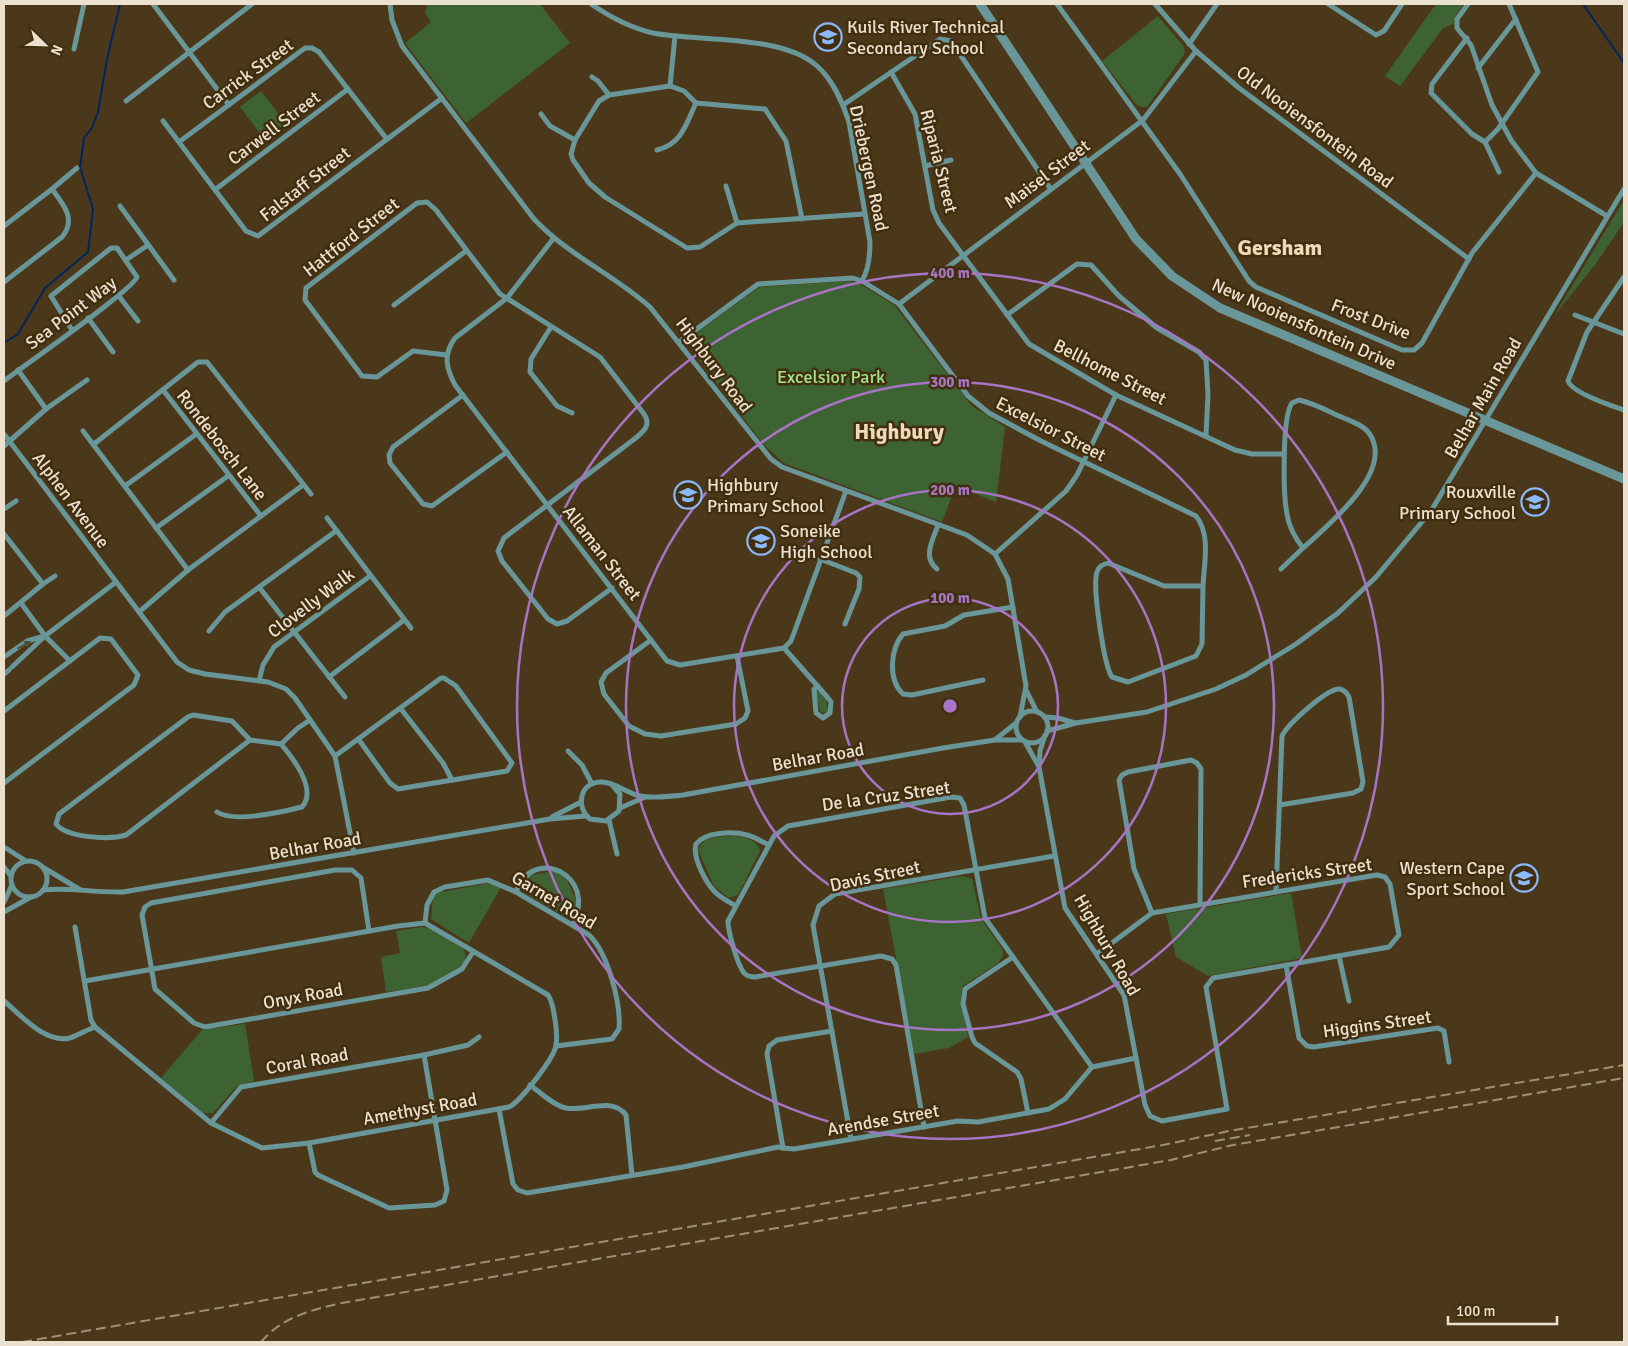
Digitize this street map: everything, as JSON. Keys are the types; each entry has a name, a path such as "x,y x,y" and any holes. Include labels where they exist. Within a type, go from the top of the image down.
{"street":[{"path":"74,49 84,4"},
{"path":"153,4 229,106"},
{"path":"126,101 252,4"},
{"name":"Highbury Road","path":"390,4 392,20 402,46 534,219 553,239 643,300 679,342 771,459 782,467 979,541 995,554 1008,578 1026,690 1037,712"},
{"name":"Driebergen Road","path":"591,4 634,28 675,36 765,45 798,54 818,66 844,105 849,122 870,242 866,274 862,280"},
{"name":"New Nooiensfontein Drive","path":"980,4 1136,239 1172,276 1220,308 1624,480"},
{"path":"1057,4 1143,120"},
{"name":"Old Nooiensfontein Road","path":"1155,4 1189,44 1239,88 1469,259"},
{"path":"1189,44 1217,4"},
{"path":"1328,4 1376,35 1384,31 1402,4"},
{"path":"1468,4 1456,23 1467,38 1492,105 1502,124 1536,172 1607,216"},
{"path":"1485,142 1502,124 1538,72 1509,4"},
{"path":"1478,68 1516,19"},
{"path":"670,86 675,36"},
{"path":"1467,38 1432,84 1431,93 1472,134 1485,142 1500,172"},
{"path":"844,105 940,39 951,41 1050,188"},
{"name":"Carrick Street","path":"179,142 305,48 312,48 319,52 386,138"},
{"name":"Maisel Street","path":"898,304 1143,120 1196,51"},
{"name":"Riparia Street","path":"891,72 915,114 933,210 939,224 963,255"},
{"path":"592,77 598,81 609,95"},
{"path":"802,219 786,141 765,109 696,103 684,91 670,86 609,95 599,102 575,140 571,154 572,160 589,183 605,197 687,248 700,247 738,223 802,219 864,214"},
{"name":"Carwell Street","path":"216,189 348,89"},
{"name":"Falstaff Street","path":"163,121 246,231 254,235 261,235 386,138 442,98"},
{"path":"657,150 668,147 676,141 696,103"},
{"path":"541,114 550,126 575,140"},
{"name":"Frost Drive","path":"1143,120 1249,282 1256,287 1402,350 1410,351 1417,348 1469,259 1536,172"},
{"path":"925,166 952,160"},
{"path":"4,226 77,168"},
{"path":"726,186 738,223"},
{"path":"4,282 62,237 67,230 67,210 52,189"},
{"name":"Belhar Main Road","path":"1076,723 1146,712 1208,692 1246,675 1318,630 1376,577 1413,535 1445,490 1624,189"},
{"name":"Hattford Street","path":"447,355 413,351 377,377 362,376 309,308 304,294 310,284 417,203 427,202 432,205 500,294 600,357 644,414 648,423 637,437 548,506"},
{"path":"120,206 174,280"},
{"path":"447,355 455,338 507,298 553,239"},
{"path":"72,330 50,298 52,293 111,248 117,248 126,260 148,245"},
{"path":"394,305 466,250"},
{"name":"Bellhome Street","path":"963,255 1023,339 1037,350 1116,395 1240,452 1284,454"},
{"name":"Sea Point Way","path":"4,381 137,279 126,260"},
{"path":"1006,315 1077,264 1091,265 1119,296 1157,328 1199,352 1206,360 1208,394 1206,436"},
{"path":"1624,277 1593,322 1581,344 1569,374 1569,384 1579,392 1624,410"},
{"path":"679,342 758,284 844,278 862,280"},
{"name":"Excelsior Street","path":"862,280 898,304 977,406 1083,462 1196,516 1203,526 1205,533 1202,644 1196,656 1128,682 1112,677 1094,588 1096,576 1101,565 1115,564 1164,586 1203,586"},
{"path":"118,295 138,321"},
{"path":"1575,315 1624,334"},
{"path":"88,318 113,352"},
{"path":"551,326 531,359 530,372 557,406 572,413"},
{"name":"Allaman Street","path":"447,355 450,375 463,395 650,640 671,664 680,665 784,648"},
{"path":"94,444 198,362 208,362 311,494"},
{"path":"18,370 46,410"},
{"path":"4,446 46,410 87,380"},
{"name":"Rondebosch Lane","path":"162,390 195,435 261,516"},
{"path":"463,395 393,447 390,463 423,504 432,506 506,452"},
{"path":"995,554 1066,491 1083,462 1116,395"},
{"path":"1281,569 1304,548 1357,495 1375,464 1371,438 1364,428 1299,400 1289,407 1284,454 1287,514 1294,538 1304,548"},
{"path":"83,431 188,570"},
{"name":"Alphen Avenue","path":"4,434 177,662 189,670 259,682 286,689 335,756"},
{"path":"125,486 195,435"},
{"path":"156,528 228,476"},
{"path":"138,612 188,570 303,485"},
{"path":"818,686 814,689 813,694 816,713 823,718 828,717 831,702 818,686 784,648 791,641 846,491"},
{"path":"4,509 16,501"},
{"path":"548,506 501,541 498,551 502,561 548,618 557,624 566,621 612,588"},
{"path":"327,518 411,628"},
{"path":"937,569 930,561 929,553 938,525"},
{"path":"209,631 225,612 336,531"},
{"path":"4,534 43,584"},
{"path":"820,559 860,576 859,588 845,624"},
{"path":"4,616 55,576"},
{"name":"Clovelly Walk","path":"259,682 268,654 294,632 370,576"},
{"path":"8,670 45,636 116,582"},
{"path":"258,587 345,697"},
{"path":"22,603 45,636 70,661"},
{"path":"984,680 912,695 903,694 897,686 892,655 895,646 903,634 945,626 964,615 1013,607"},
{"path":"329,677 404,620"},
{"path":"4,657 27,641 45,636"},
{"path":"4,711 100,638 106,637 111,639 135,670 137,680 134,684 4,783"},
{"path":"650,640 606,673 601,682 604,694 629,726 654,736 743,721 748,711 737,656"},
{"path":"354,853 335,756 441,678 449,680 512,760 507,771 414,788 396,788 359,740"},
{"path":"1276,892 1281,744 1285,729 1329,692 1340,689 1345,691 1349,696 1362,772 1363,782 1361,788 1353,793 1280,805"},
{"name":"Highbury Road","path":"1020,717 1026,690"},
{"path":"401,709 443,763 452,780"},
{"path":"996,740 1016,723 1020,717 1028,712 1037,712 1045,717 1076,723"},
{"path":"217,812 237,818 302,807 306,800 302,771 281,744 250,740 232,721 193,715 59,814 56,824 68,832 106,839 126,835 250,740"},
{"path":"1045,717 1046,733"},
{"path":"281,744 310,720"},
{"path":"1016,723 1016,730 1023,741 1034,743 1046,733 1076,723"},
{"name":"Highbury Road","path":"1046,733 1040,751 1039,767 1065,908 1124,995 1144,1105 1153,1119 1162,1122 1227,1109 1207,993 1208,983 1213,978 1286,965"},
{"name":"Belhar Road","path":"620,808 645,797 708,791 996,740 1023,741"},
{"name":"Highbury Road","path":"1023,741 1039,767"},
{"path":"568,751 582,766 592,784"},
{"path":"1152,912 1134,869 1119,780 1122,775 1128,772 1191,760 1197,763 1201,770 1200,904"},
{"path":"602,782 613,786 620,794 620,808 616,815 609,820 595,822 586,816 581,802 584,792 592,784 602,782"},
{"name":"Belhar Road","path":"613,786 645,797"},
{"name":"De la Cruz Street","path":"821,966 755,977 745,974 729,930 728,920 774,836 788,826 954,796 963,802 985,918 1092,1067"},
{"name":"Belhar Road","path":"550,819 581,802"},
{"name":"Belhar Road","path":"43,890 64,889 102,893 140,890 550,819 586,816"},
{"path":"609,820 617,854"},
{"path":"736,906 719,896 710,887 696,854 696,844 705,837 733,833 746,835 769,845"},
{"path":"4,847 26,861"},
{"name":"Davis Street","path":"851,1139 814,925 817,910 826,898 835,894 1054,856"},
{"path":"4,912 43,890 47,882 44,868 34,861 26,861 19,864 11,876"},
{"path":"4,867 11,876 12,886 4,902"},
{"name":"Belhar Road","path":"44,868 84,891"},
{"path":"516,892 522,877 530,871 550,869 565,873 569,876 579,899 579,911 573,924"},
{"name":"Onyx Road","path":"369,931 362,882 356,872 335,870 151,903 143,910 142,916 154,986 158,993 194,1023 204,1026 428,988 462,969 473,952"},
{"name":"Fredericks Street","path":"1097,954 1152,912 1377,875 1387,879 1399,935 1389,947 1286,965"},
{"name":"Garnet Road","path":"425,924 430,897 439,888 488,880 516,892 589,935 598,945 614,988 619,1029 612,1038 556,1046"},
{"path":"12,886 20,894 31,897"},
{"path":"85,981 369,931 425,924 548,995 553,1006 556,1046"},
{"path":"4,1001 44,1034 54,1038 69,1038 95,1027 91,1020 75,926"},
{"path":"821,966 884,956 893,961 924,1127"},
{"path":"1339,956 1349,1001"},
{"path":"1013,957 969,985 964,992 963,1004 972,1037 1017,1072 1021,1078 1028,1113"},
{"name":"Higgins Street","path":"1286,965 1299,1038 1307,1046 1314,1047 1438,1028 1444,1032 1449,1062"},
{"name":"Amethyst Road","path":"95,1027 210,1123 262,1148 309,1143 499,1109 515,1104 556,1046"},
{"path":"784,1148 767,1054 769,1046 777,1040 832,1031"},
{"name":"Coral Road","path":"210,1123 241,1087 424,1055 468,1045 479,1037"},
{"path":"309,1143 315,1172 328,1181 389,1208 435,1205 444,1201 447,1190 424,1055"},
{"path":"1092,1067 1136,1058"},
{"name":"Arendse Street","path":"499,1109 513,1184 518,1190 527,1193 632,1175 741,1153 784,1148 794,1149 958,1121 978,1122 1049,1109 1062,1102 1092,1067"},
{"path":"530,1085 560,1106 568,1109 611,1106 620,1109 626,1115 632,1175"}],"green space":[{"path":"427,4 540,4 570,43 466,123 405,43 431,22 425,13"},
{"path":"1436,4 1464,4 1456,15 1453,24 1443,28 1400,86 1385,76"},
{"path":"1158,16 1184,47 1185,53 1147,107 1141,107 1136,104 1102,61"},
{"path":"261,91 287,125 266,141 240,107"},
{"path":"1624,200 1624,222 1597,262 1554,316"},
{"name":"Excelsior Park","path":"849,281 860,284 894,305 972,406 1005,427 996,502 956,486 942,522 784,463 764,445 691,349 690,339 693,335 759,287"},
{"path":"819,691 826,700 828,711 826,713 820,712 816,692"},
{"path":"735,836 747,838 754,842 760,851 738,895 729,898 714,886 698,850 700,845 708,839"},
{"path":"555,871 566,878 578,905 571,916 564,916 526,894 523,886 524,880 531,875"},
{"path":"962,876 972,879 981,919 1003,950 1003,956 998,963 963,986 961,995 968,1037 949,1048 914,1054 883,889"},
{"path":"489,883 501,887 469,943 431,919 433,898 436,893"},
{"path":"1291,893 1302,958 1208,976 1176,957 1166,914"},
{"path":"422,927 431,929 462,948 465,960 462,966 449,976 435,983 386,992 381,957 400,953 396,931"},
{"path":"245,1024 254,1081 237,1086 213,1113 203,1113 161,1078 202,1030"}],"waterway":[{"path":"4,343 18,334 45,288 88,252 93,209 80,167 84,138 92,128 98,112 107,59 120,4"},
{"path":"1583,4 1624,63"}],"railway":[{"path":"22,1342 1163,1145 1229,1131 1624,1065"},
{"path":"261,1342 278,1326 298,1316 342,1303 1171,1160 1233,1145 1624,1078"},
{"path":"1215,1141 1250,1135"}],"place":[{"name":"Kuils River Technical Secondary School","path":"828,37"},
{"name":"Highbury Primary School","path":"688,495"},
{"name":"Rouxville Primary School","path":"1535,502"},
{"name":"Soneike High School","path":"761,541"},
{"name":"Western Cape Sport School","path":"1524,878"}],"district":[{"name":"Gersham","path":"1280,247"},
{"name":"Highbury","path":"899,431"}]}
